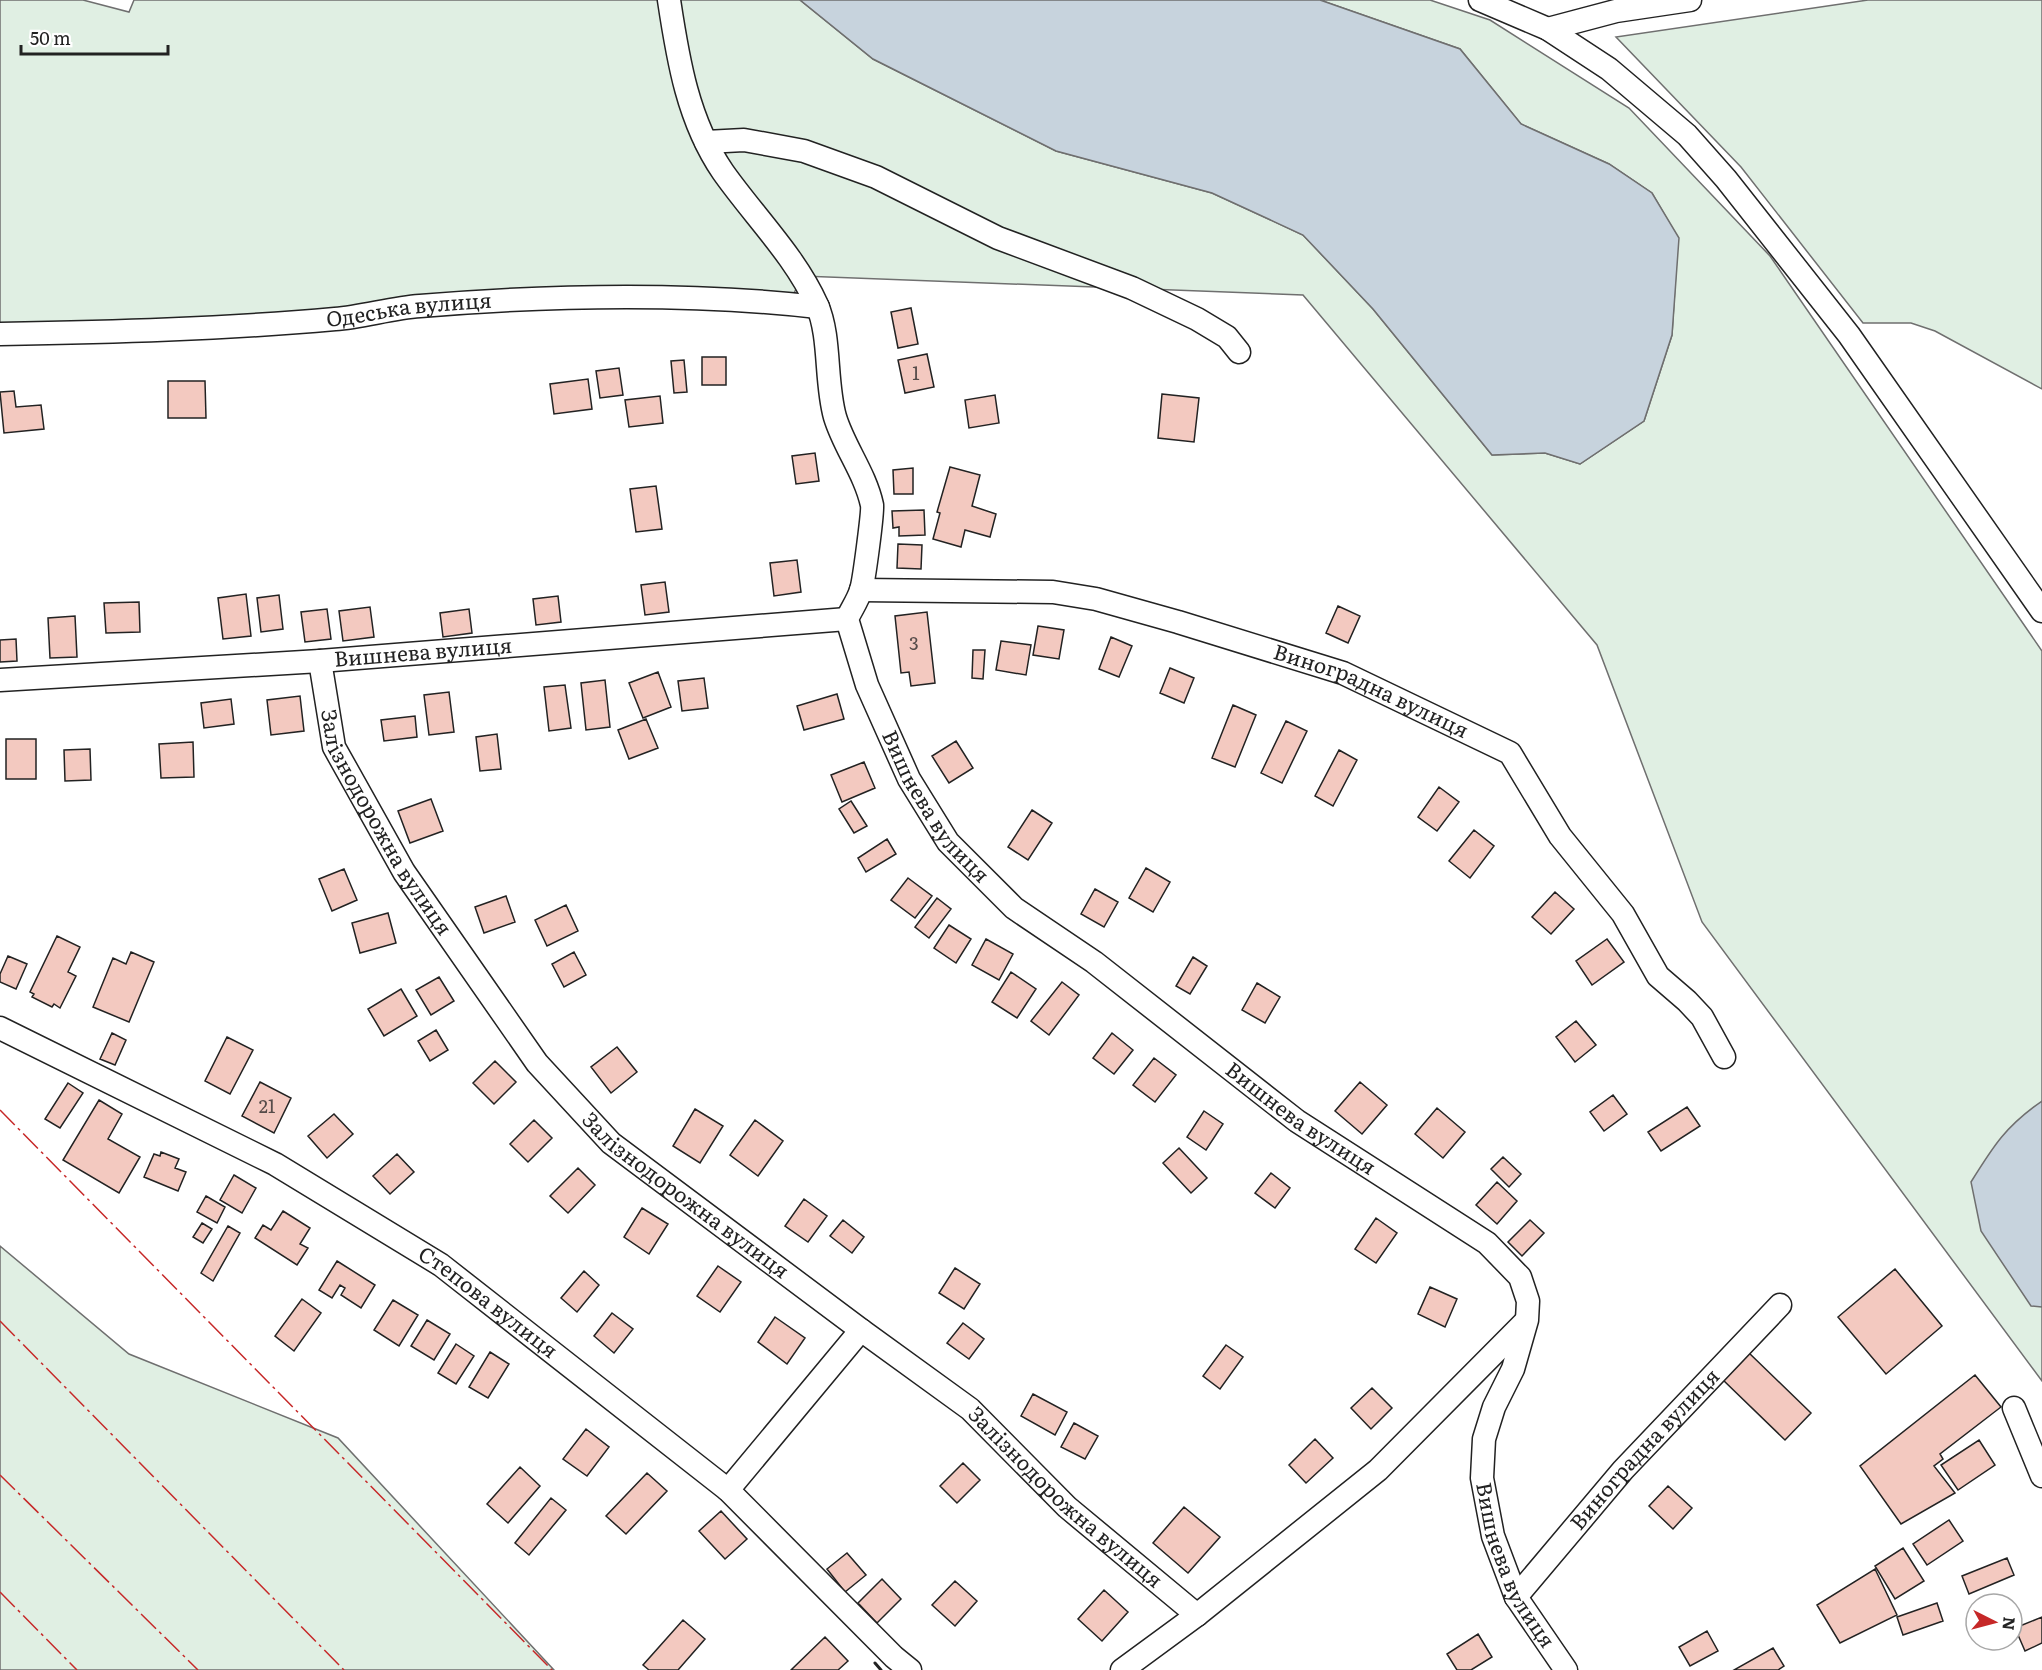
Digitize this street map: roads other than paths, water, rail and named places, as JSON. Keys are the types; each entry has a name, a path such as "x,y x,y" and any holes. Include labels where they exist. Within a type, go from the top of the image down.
{"street":[{"path":"669,0 678,58 690,106 706,142 722,170 801,276 818,307 824,331 828,381 835,417 872,507 861,590 847,619"},
{"path":"1480,0 1525,9 1548,29 1609,69 1687,135 1725,179 1849,335 2042,611"},
{"path":"1548,29 1616,11 1690,0"},
{"path":"706,142 744,140 804,151 876,177 998,238 1132,288 1197,319 1227,337 1239,352"},
{"name":"Одеська вулиця","path":"0,334 130,331 337,319 417,306 546,298 659,296 818,307"},
{"name":"Виноградна вулиця","path":"861,590 1053,592 1096,599 1343,673 1510,753 1560,836 1623,914 1658,976 1688,1001 1702,1017 1724,1057"},
{"name":"Вишнева вулиця","path":"0,680 320,661 847,619 871,696 909,779 948,842 1014,908 1094,962 1297,1121 1487,1243 1520,1277 1528,1301 1527,1320 1513,1369 1494,1407 1484,1439 1482,1478 1493,1536 1516,1597 1566,1670"},
{"name":"Залізнодорожна вулиця","path":"320,661 334,747 404,872 537,1064 612,1143 970,1409 1067,1507 1197,1615"},
{"name":"Степова вулиця","path":"0,1028 275,1164 441,1265 728,1490 894,1657 910,1670"},
{"name":"Виноградна вулиця","path":"1516,1597 1623,1470 1780,1305"},
{"path":"1122,1670 1197,1615 1378,1470 1527,1320"},
{"path":"728,1490 861,1330"},
{"path":"2014,1408 2042,1476"}]}
